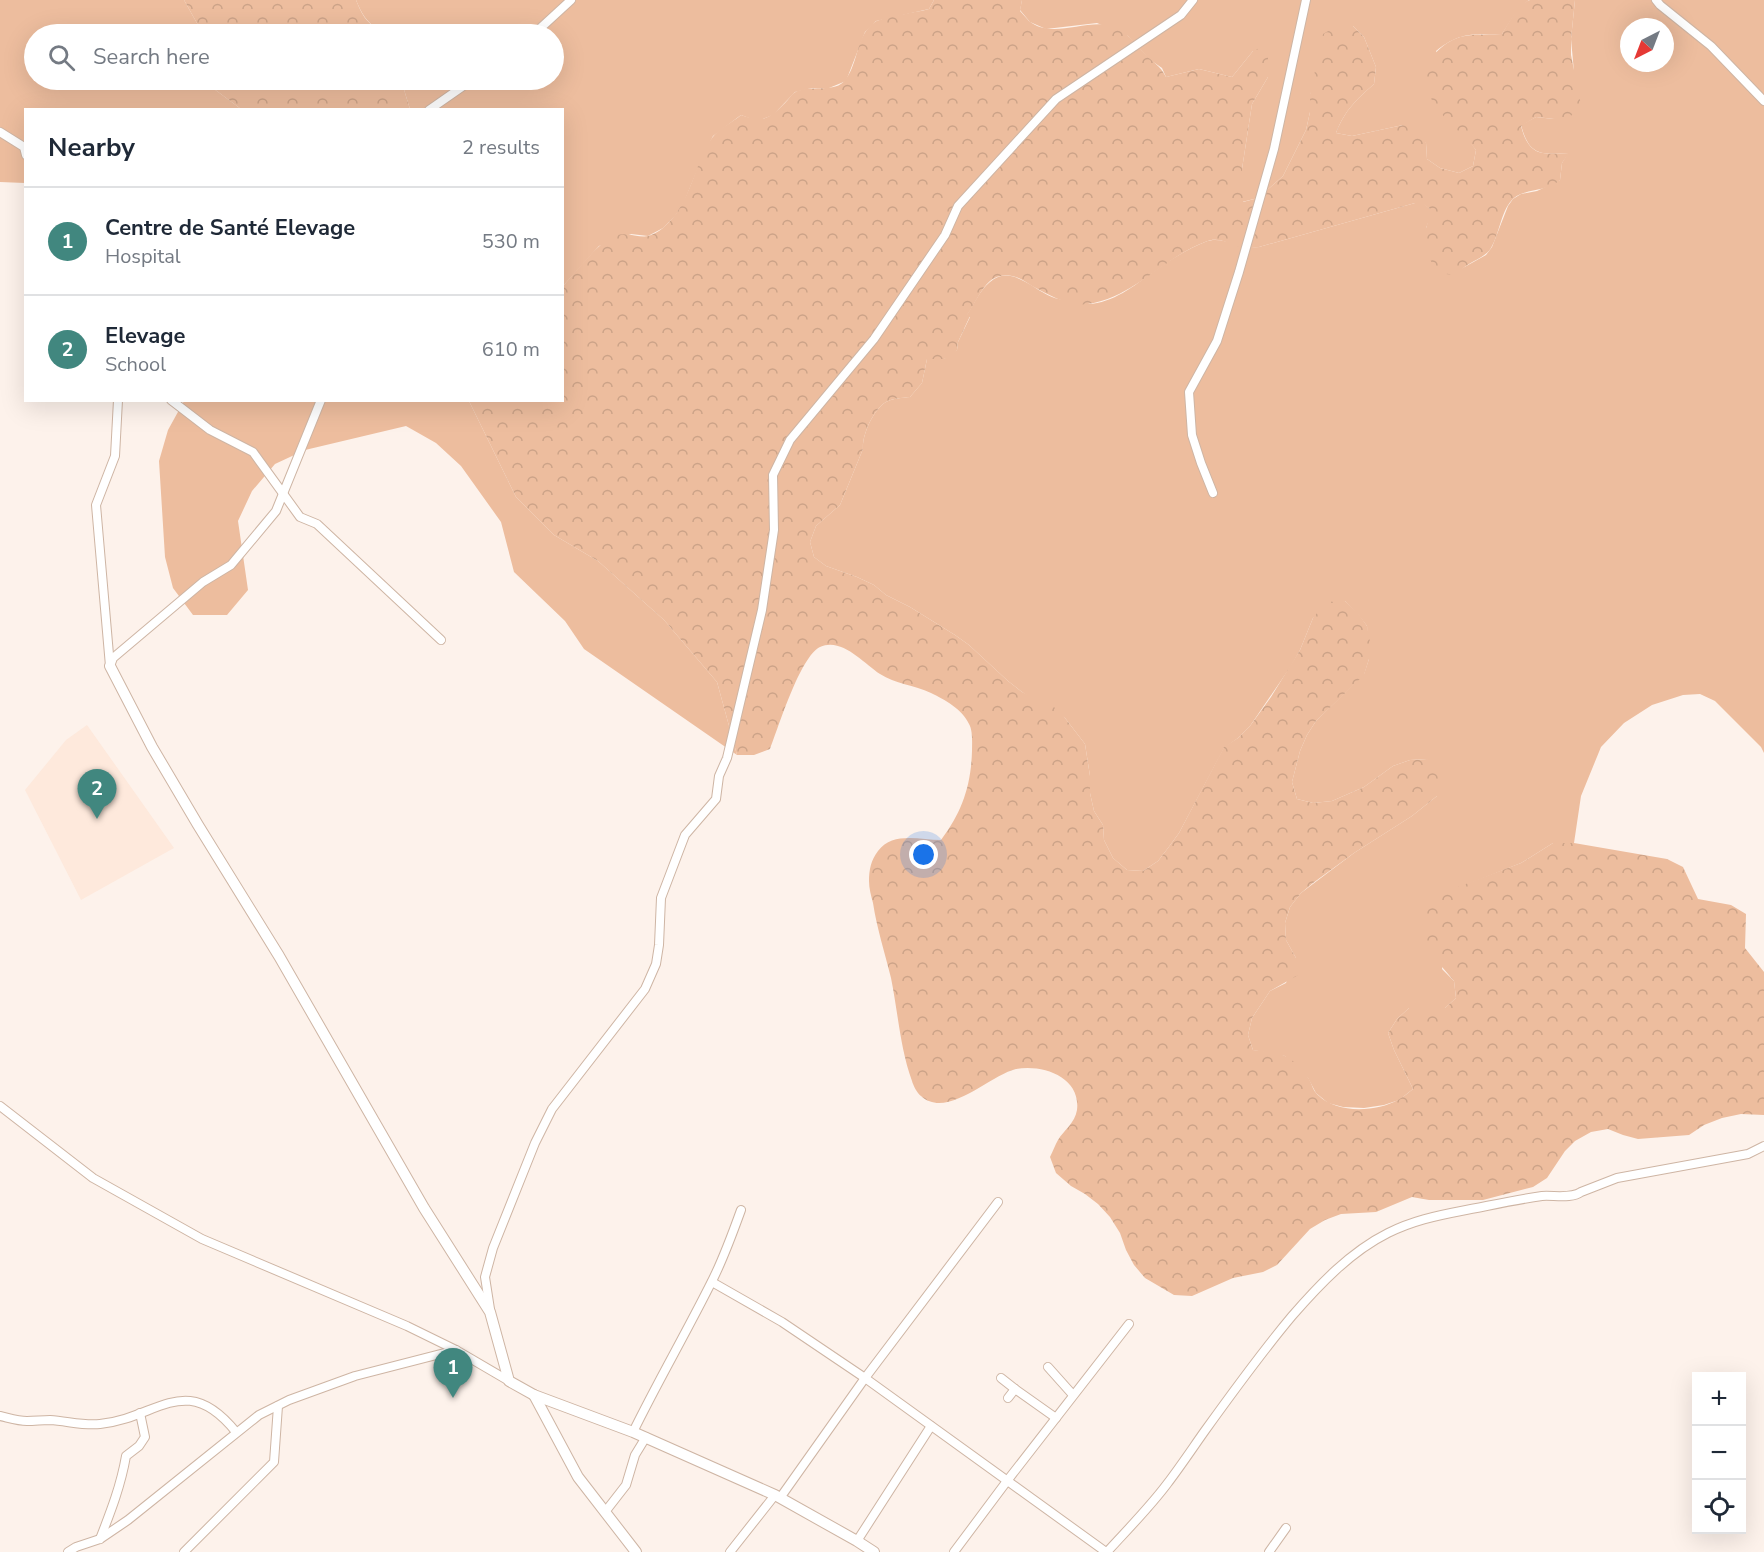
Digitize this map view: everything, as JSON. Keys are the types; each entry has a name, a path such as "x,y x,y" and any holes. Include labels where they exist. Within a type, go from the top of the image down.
{"street":[{"path":"545,24 571,0"},
{"path":"509,1381 490,1312 485,1277 536,1143 552,1109 645,989 656,964 661,898 685,835 716,799 719,776 727,758 762,610 774,530 773,475 790,440 874,339 945,235 958,206 1056,99 1180,15 1193,0"},
{"path":"1214,493 1192,435 1189,392 1217,341 1239,272 1274,149 1306,0"},
{"path":"1656,0 1711,46 1764,101"},
{"path":"432,108 458,90"},
{"path":"0,132 24,147"},
{"path":"118,402 115,456 96,505 110,666 152,747 279,956 424,1208 490,1312"},
{"path":"174,402 210,430 253,452 300,517 317,524 441,640"},
{"path":"110,666 113,658 203,582 231,565 276,511 320,402"},
{"path":"0,1106 93,1178 202,1239 407,1326 456,1350 534,1395 633,1431 777,1497 857,1540 874,1552"},
{"path":"712,1282 782,1322 865,1378 1106,1552 1167,1485 1237,1387 1303,1304 1360,1250 1387,1233 1417,1220 1441,1214 1511,1200 1577,1195 1617,1178 1748,1154 1764,1146"},
{"path":"730,1552 777,1497 998,1202"},
{"path":"633,1431 712,1282 741,1210"},
{"path":"954,1552 1129,1324"},
{"path":"68,1552 100,1539 128,1520 259,1415 289,1400 355,1376 456,1350"},
{"path":"1048,1368 1073,1395"},
{"path":"1001,1378 1056,1418"},
{"path":"1008,1398 1015,1389"},
{"path":"534,1395 578,1477 636,1552"},
{"path":"0,1416 26,1421 49,1420 99,1424 125,1419 169,1403 193,1401 205,1404 224,1417 236,1432"},
{"path":"184,1552 274,1462 278,1406"},
{"path":"100,1539 121,1483 126,1456 139,1446 145,1437 140,1413"},
{"path":"857,1540 931,1425"},
{"path":"605,1512 626,1485 635,1455 646,1437"},
{"path":"1269,1552 1286,1528"}],"shaded area":[{"path":"87,725 174,848 81,900 25,790 66,740"}],"green space":[{"path":"0,0 184,0 197,24 24,24 24,90 215,90 240,108 24,108 24,183 0,182"},
{"path":"184,0 356,0 371,24 197,24"},
{"path":"356,0 934,0 929,9 876,21 865,32 846,81 829,88 812,88 795,92 773,115 757,121 741,115 713,136 684,202 663,228 648,236 631,234 599,246 564,285 564,108 410,108 404,90 564,90 564,24 371,24"},
{"path":"934,0 1022,0 1020,11 1029,21 1038,26 1059,29 1102,24 1121,30 1159,67 1166,77 1199,69 1232,77 1253,51 1268,44 1268,77 1252,104 1242,169 1243,202 1258,198 1283,176 1306,130 1310,112 1310,94 1323,34 1337,26 1353,26 1364,37 1376,67 1374,84 1352,106 1336,133 1352,136 1403,125 1420,128 1426,143 1427,159 1440,168 1459,173 1473,166 1476,150 1433,102 1425,82 1426,63 1435,53 1459,37 1502,34 1518,9 1530,0 1575,0 1571,55 1581,105 1570,117 1554,119 1536,117 1521,126 1528,143 1538,152 1569,153 1562,163 1560,180 1555,184 1514,198 1506,208 1491,248 1484,255 1454,274 1438,270 1424,245 1430,209 1423,204 1415,203 1259,247 1245,248 1219,240 1210,240 1175,257 1120,294 1088,304 1074,304 1059,300 1015,277 1006,275 992,279 980,293 967,315 970,316 952,357 927,359 922,383 910,397 889,401 877,411 866,430 863,449 840,505 816,526 810,542 814,557 826,566 874,585 886,595 955,635 1022,692 1053,706 1065,718 1085,744 1090,793 1094,811 1103,825 1104,840 1113,858 1127,870 1143,871 1158,861 1179,833 1224,747 1250,726 1271,697 1300,650 1313,618 1326,602 1345,601 1358,613 1367,626 1370,642 1369,659 1364,675 1316,721 1307,735 1300,751 1292,782 1297,799 1313,803 1332,801 1364,787 1393,766 1410,760 1427,759 1445,766 1447,783 1437,796 1412,816 1354,853 1313,883 1290,907 1285,923 1286,940 1296,958 1300,974 1270,991 1252,1018 1248,1035 1253,1050 1288,1058 1309,1079 1316,1093 1335,1105 1368,1109 1400,1099 1413,1089 1388,1033 1397,1019 1409,1008 1445,1008 1456,998 1454,981 1431,954 1425,938 1422,919 1429,903 1442,893 1521,863 1553,843 1574,843 1667,859 1683,867 1698,899 1731,905 1746,914 1745,948 1764,972 1764,1115 1741,1114 1722,1118 1704,1125 1689,1135 1638,1139 1608,1129 1591,1132 1575,1141 1565,1151 1547,1178 1533,1187 1483,1200 1429,1200 1412,1197 1376,1212 1341,1214 1310,1229 1277,1265 1263,1272 1233,1278 1192,1296 1174,1295 1145,1278 1134,1265 1110,1217 1098,1204 1056,1173 1050,1157 1058,1140 1074,1119 1077,1110 1077,1099 1067,1081 1048,1071 1027,1068 1006,1073 969,1094 943,1103 931,1102 918,1093 905,1056 891,978 870,892 869,873 876,854 884,845 907,838 941,840 955,819 970,776 972,737 966,719 942,698 886,677 844,648 828,645 812,653 805,664 791,693 770,749 754,755 737,755 717,682 664,620 598,561 554,535 516,497 469,402 564,402 564,285 588,258 603,243 616,235 648,236 664,227 673,218 686,196 700,160 712,138 741,115 755,119 765,118 800,90 829,88 841,84 850,72 861,41 869,27 879,20 929,9"},
{"path":"1022,0 1529,0 1517,11 1502,34 1467,35 1452,40 1436,51 1466,137 1476,150 1473,166 1459,173 1440,168 1427,159 1426,143 1403,125 1352,136 1336,133 1352,106 1374,84 1376,67 1364,37 1353,26 1310,94 1310,112 1306,130 1283,176 1258,198 1242,202 1242,169 1252,104 1268,77 1253,51 1232,77 1199,69 1166,77 1162,68 1149,59 1128,36 1097,23 1046,29 1030,22 1020,10"},
{"path":"1575,0 1764,0 1764,753 1761,747 1715,701 1700,694 1683,695 1652,705 1624,723 1601,747 1581,796 1574,843 1553,843 1521,863 1458,888 1442,969 1454,981 1456,998 1445,1008 1409,1008 1397,1019 1388,1033 1413,1089 1399,1100 1384,1105 1364,1108 1343,1107 1328,1103 1316,1093 1308,1078 1285,1056 1253,1050 1248,1035 1252,1018 1270,991 1286,983 1296,958 1286,940 1285,923 1290,907 1301,893 1437,796 1427,759 1410,760 1393,766 1364,787 1332,801 1313,803 1297,799 1292,782 1300,751 1307,735 1316,721 1364,674 1369,659 1367,626 1357,613 1345,601 1313,618 1291,666 1250,726 1224,748 1179,833 1168,848 1158,861 1143,871 1127,870 1113,858 1104,840 1103,825 1094,811 1090,793 1085,744 1065,718 1022,692 955,635 886,595 874,585 826,566 814,557 810,542 816,526 840,505 863,449 866,430 877,411 889,401 910,397 922,383 927,359 944,359 957,350 958,342 970,317 966,316 983,290 998,277 1014,277 1052,297 1084,304 1097,303 1123,293 1172,260 1205,242 1218,240 1259,247 1415,203 1423,203 1430,209 1430,218 1426,228 1452,274 1486,255 1492,247 1513,199 1560,180 1562,163 1568,153 1550,154 1537,151 1528,142 1521,125 1536,117 1554,119 1574,72 1571,39"},
{"path":"215,90 404,90 410,108 240,108"},
{"path":"183,402 469,402 516,497 554,535 598,561 664,620 717,682 737,755 584,649 565,621 514,572 501,522 461,466 436,443 406,426 305,450 275,464 252,491 238,521 248,590 227,615 193,615 173,588 165,557 159,461 168,430"}],"place":[{"name":"Elevage","path":"97,819"},
{"name":"Centre de Santé Elevage","path":"453,1398"}]}
